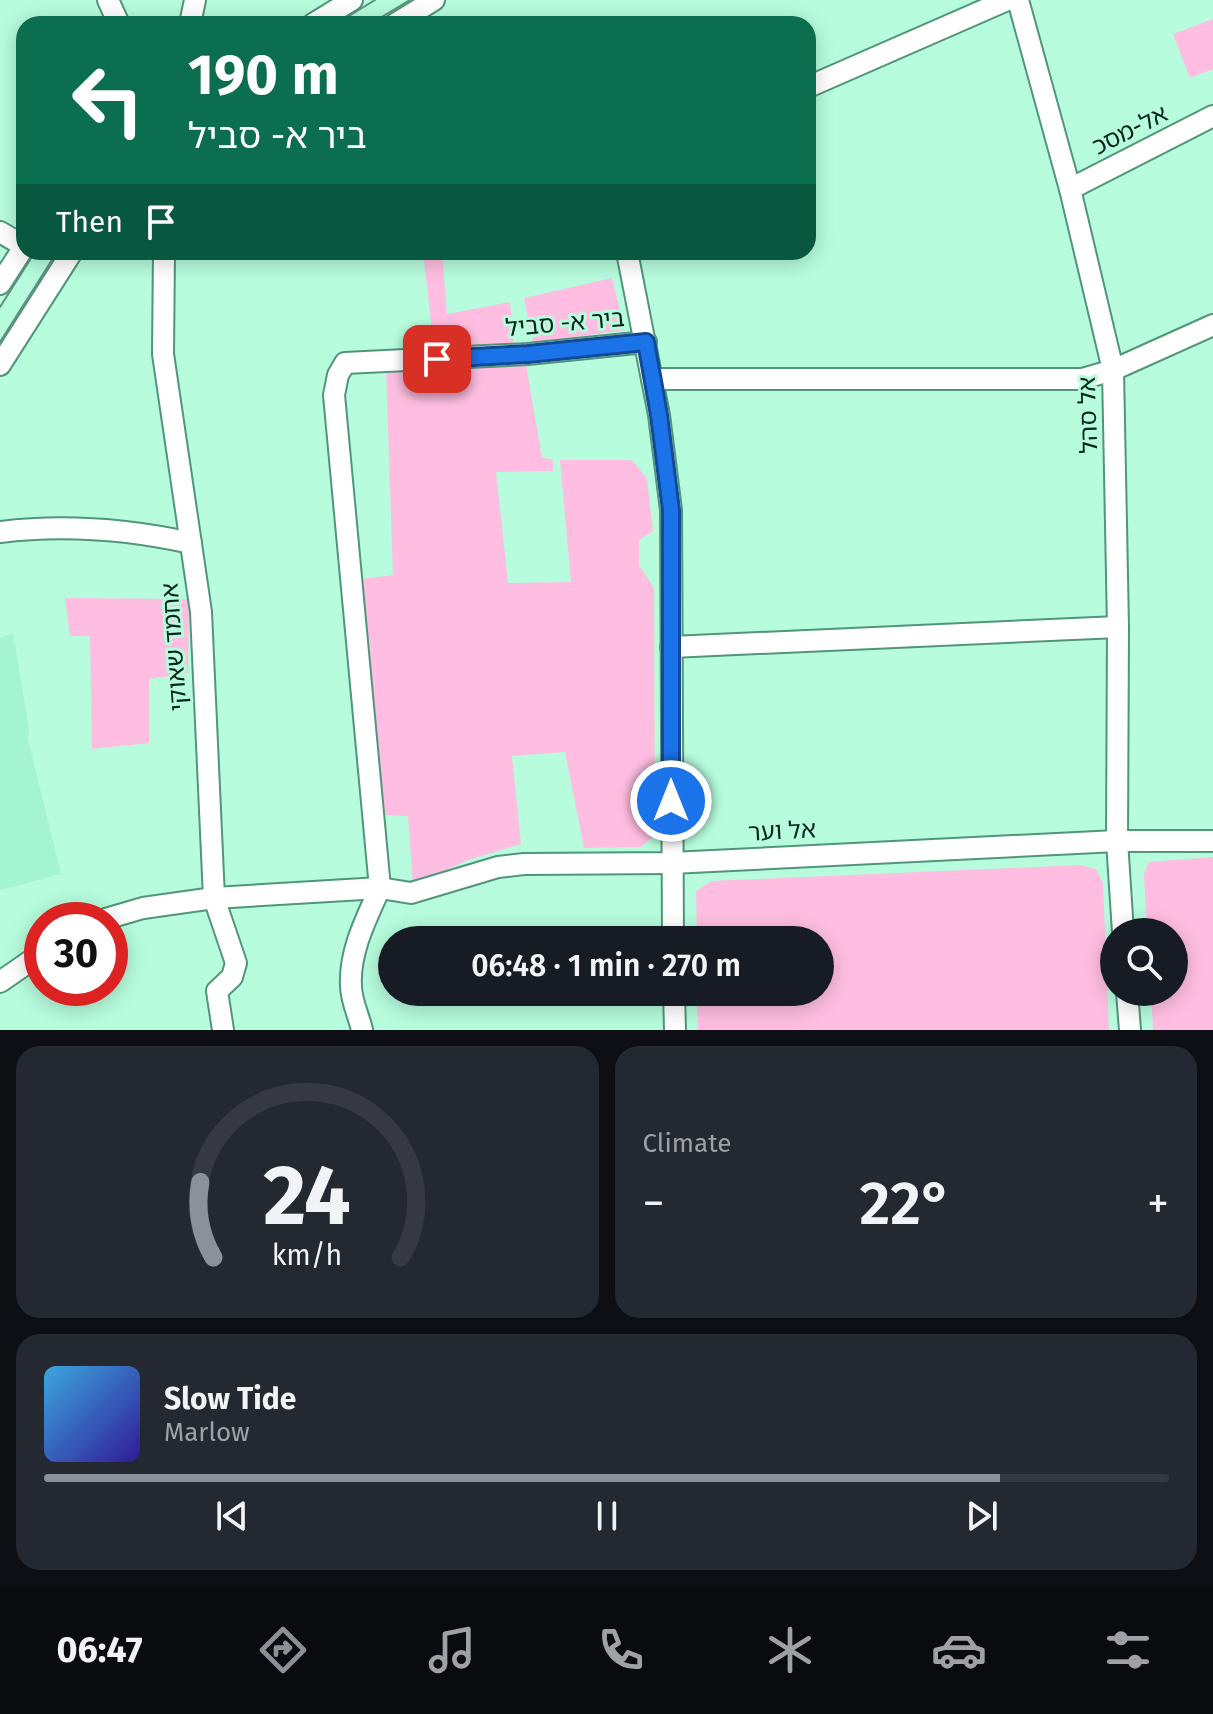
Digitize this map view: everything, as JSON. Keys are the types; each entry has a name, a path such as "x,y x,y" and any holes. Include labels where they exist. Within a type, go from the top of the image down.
{"street":[{"path":"326,16 352,0"},
{"path":"408,16 434,0"},
{"path":"816,84 1007,0"},
{"name":"אל סהל","path":"1018,0 1070,189 1113,370 1118,627 1117,841 1122,918"},
{"name":"אל-מסכ","path":"1070,189 1213,116"},
{"path":"0,284 16,259"},
{"path":"0,365 67,260"},
{"name":"אחמד שאוקי","path":"164,260 163,354 201,612 214,898 236,963 232,977 217,991 223,1030"},
{"path":"629,260 646,342 671,510 673,926"},
{"path":"652,379 1082,379 1113,370 1213,325"},
{"name":"ביר א- סביל","path":"380,888 334,395 338,375 345,363 528,354 646,342"},
{"path":"0,532 92,528 151,534 191,543"},
{"path":"671,647 1118,627"},
{"name":"אל וער","path":"128,912 214,898 380,888 411,893 498,867 524,864 671,863 1117,841 1213,841"},
{"path":"362,1030 350,988 352,965 358,940 380,888"},
{"path":"0,982 24,965"},
{"path":"674,1006 675,1030"},
{"path":"1128,1006 1130,1030"}],"shaded area":[{"path":"1213,19 1213,69 1190,78 1173,34"},
{"path":"424,260 443,260 447,314 510,302 514,345 434,347"},
{"path":"612,278 625,330 533,343 524,298"},
{"path":"526,364 542,458 553,459 553,471 496,472 508,583 571,582 560,460 632,460 647,479 653,531 639,540 639,565 654,588 655,835 641,847 584,848 565,752 512,756 521,844 468,860 413,885 408,816 382,815 362,579 393,575 386,370"},
{"path":"65,598 189,599 188,673 149,679 149,743 92,749 90,636 70,636"},
{"path":"13,633 28,739 61,874 0,890 0,638"},
{"path":"1213,857 1213,1030 1153,1030 1152,1006 1188,1006 1188,918 1146,918 1144,874 1149,862"},
{"path":"1080,865 1096,869 1103,883 1104,918 1100,918 1100,1006 1108,1006 1109,1030 698,1030 697,1006 834,1006 834,926 697,926 696,891 711,881"}],"tram line":[{"path":"349,16 375,0"},
{"path":"383,16 410,0"},
{"path":"0,307 30,260"},
{"path":"0,342 52,260"}],"route":[{"path":"437,359 646,342 671,510 671,801"}]}
